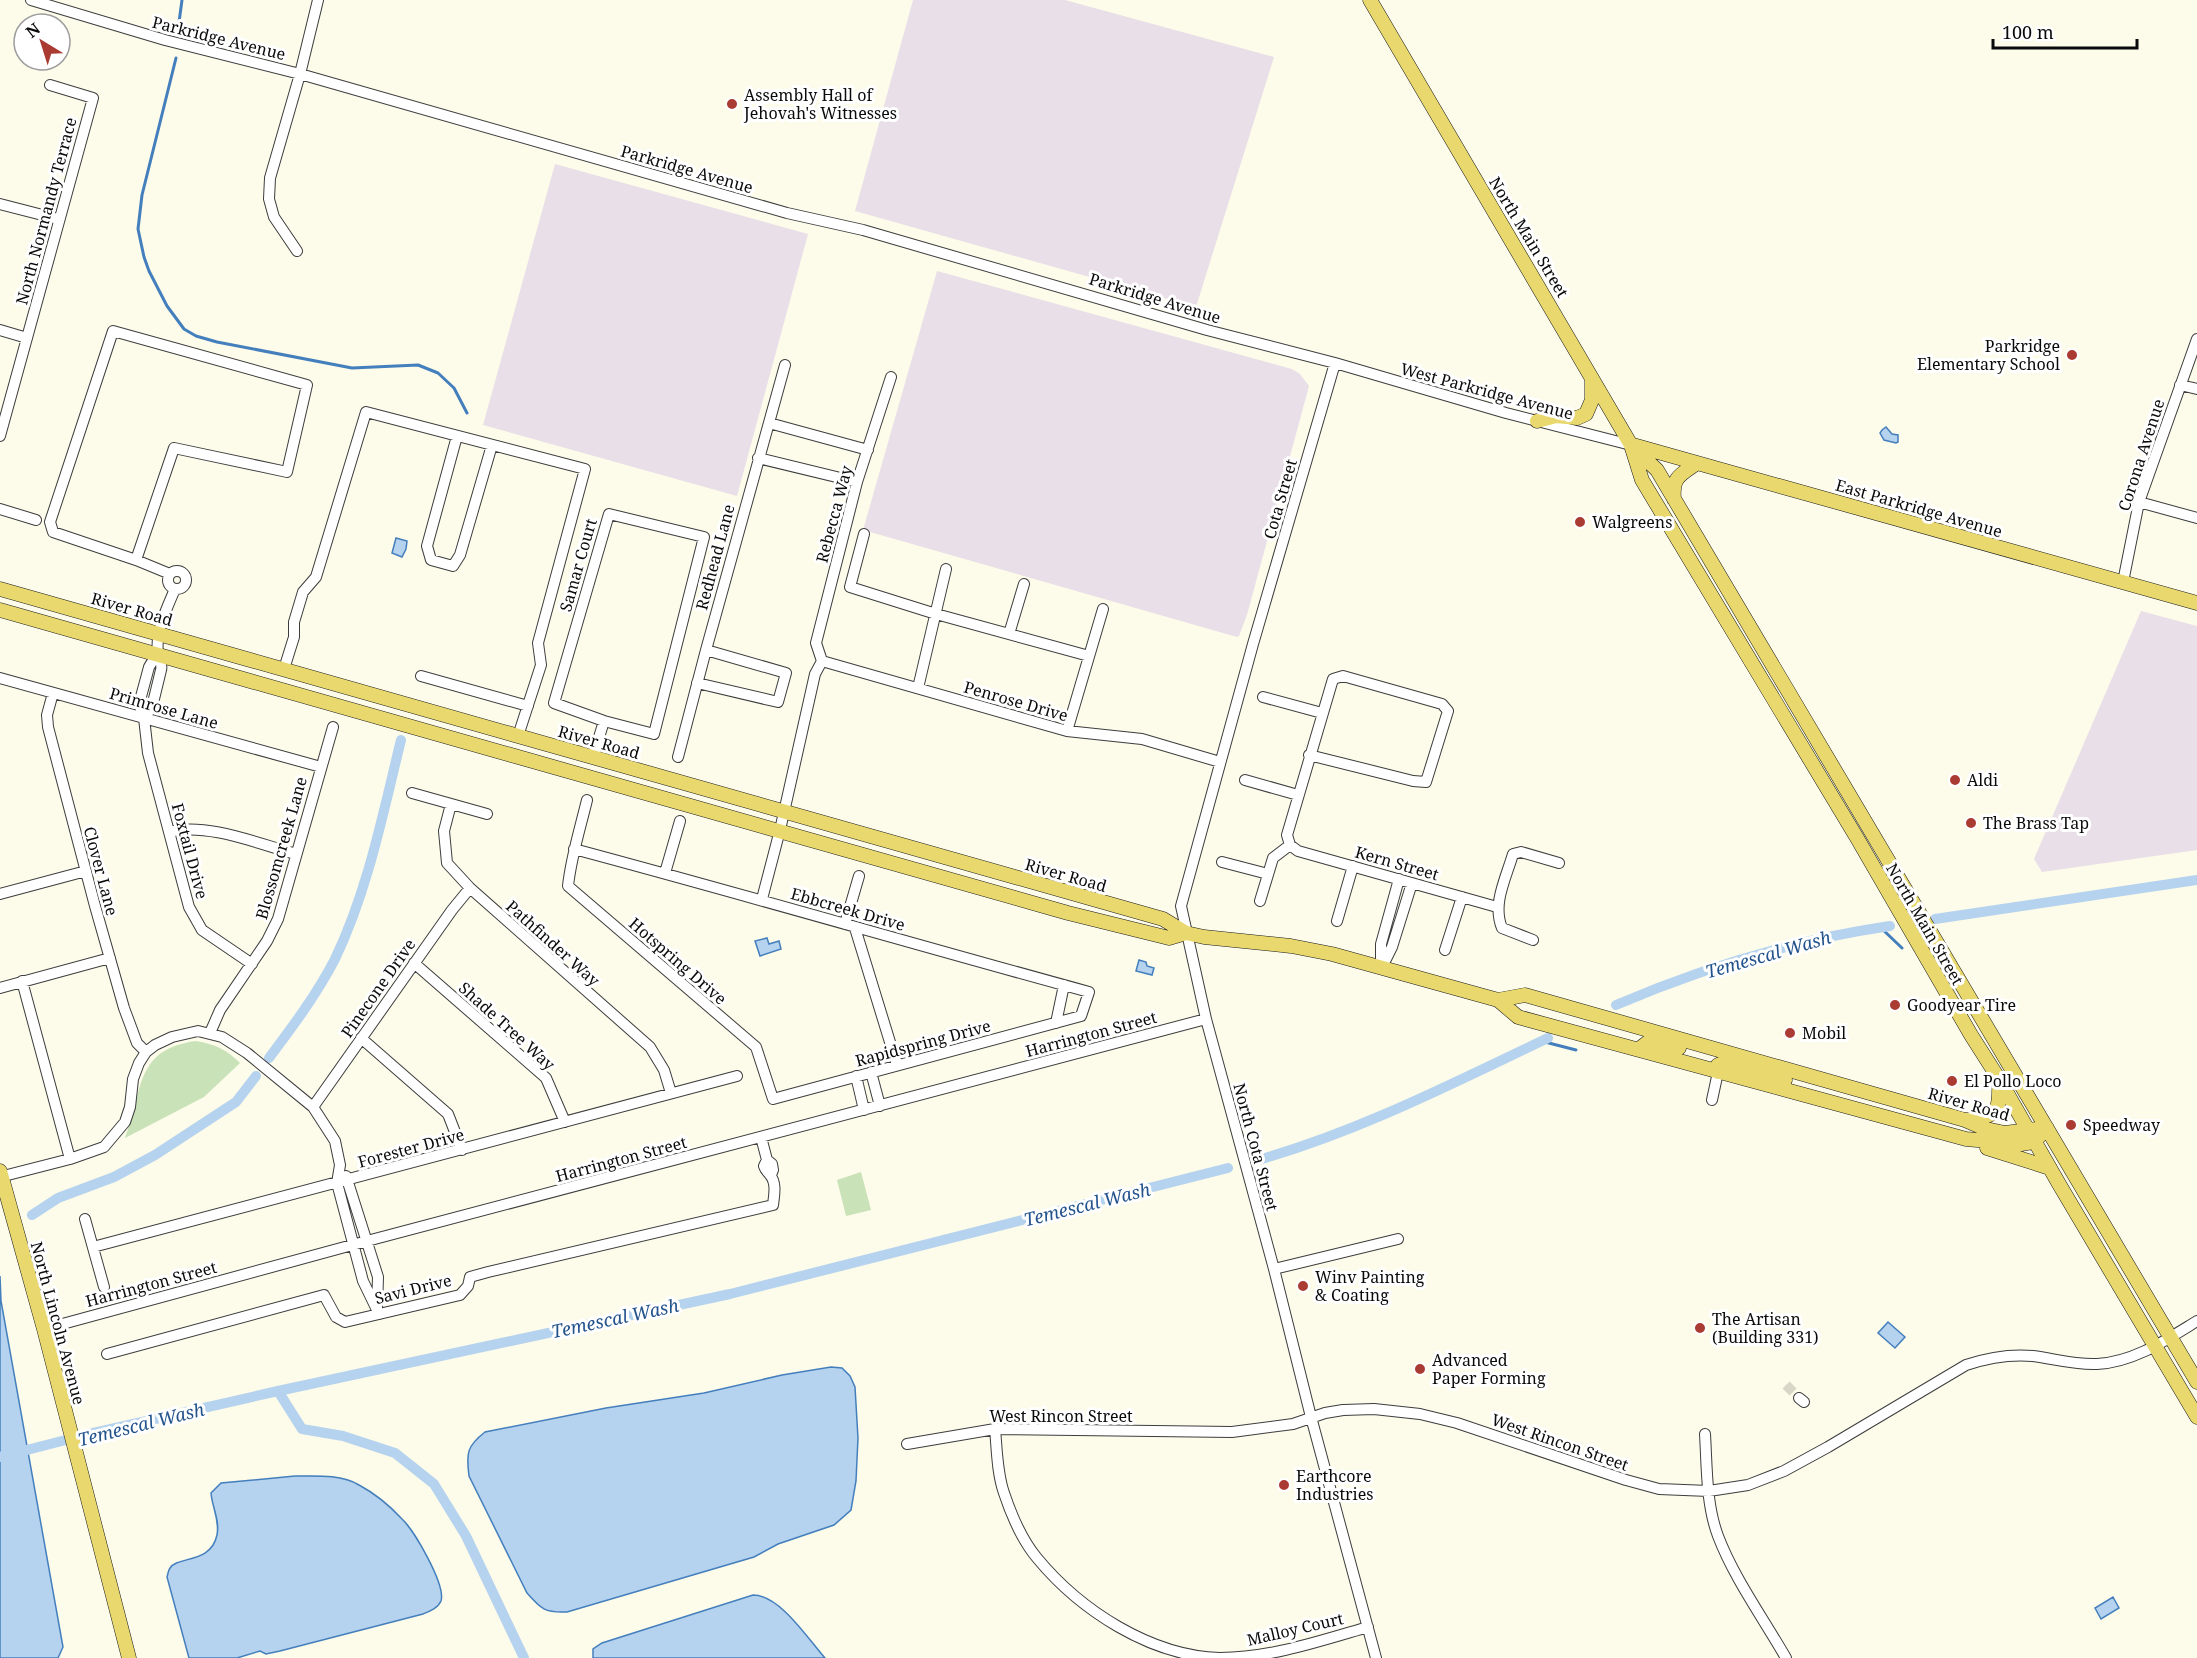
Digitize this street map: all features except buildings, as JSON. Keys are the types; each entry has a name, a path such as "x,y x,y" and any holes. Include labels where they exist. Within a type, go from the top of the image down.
{"main road":[{"name":"North Main Street","path":"1370,0 1631,445 1642,480 1999,1079 2197,1417"},
{"path":"1537,421 1556,416 1577,418 1586,414 1592,400 1592,378"},
{"name":"North Main Street","path":"1631,445 1657,470 2197,1382"},
{"name":"East Parkridge Avenue","path":"1631,445 2197,603"},
{"path":"1674,499 1675,480 1696,463"},
{"name":"River Road","path":"0,589 1164,919 1186,933 1291,946 1332,954 1498,1000 1518,1017 1966,1139 2012,1145 2048,1128"},
{"name":"River Road","path":"0,610 1068,913 1169,938 1186,933"},
{"name":"River Road","path":"1498,1000 1525,995 1965,1120 1986,1129 2031,1136"},
{"path":"1639,1049 1648,1042 1681,1048 1698,1046"},
{"path":"1718,1072 1718,1065 1723,1063 1815,1088 1837,1085"},
{"path":"1965,1120 1986,1117 1994,1112 2000,1103 1999,1079"},
{"path":"1966,1139 2050,1168"},
{"name":"North Lincoln Avenue","path":"1,1174 44,1329 129,1658"}],"street":[{"name":"Parkridge Avenue","path":"31,0 165,40 300,74 787,213 863,230 1207,330 1335,363"},
{"path":"297,251 274,217 269,199 270,178 300,74 318,0"},
{"name":"North Normandy Terrace","path":"0,436 93,98 50,85"},
{"path":"0,204 58,219"},
{"path":"0,330 27,338"},
{"path":"136,560 174,448 287,472 307,385 113,331 50,522 53,532 170,574 179,571 186,578 183,587 175,589"},
{"name":"Corona Avenue","path":"2123,582 2139,502 2197,339"},
{"name":"West Parkridge Avenue","path":"1335,363 1537,421 1631,445"},
{"name":"Cota Street","path":"1253,644 1335,363"},
{"name":"Redhead Lane","path":"678,758 785,365"},
{"name":"Rebecca Way","path":"822,661 816,644 857,482 891,377"},
{"path":"2180,385 2197,389"},
{"path":"284,669 294,636 294,622 303,592 316,577 366,412 585,469 538,643 541,665 518,736"},
{"path":"769,423 868,450"},
{"path":"457,436 428,546 431,560 453,566 460,555 492,445"},
{"path":"758,458 857,482"},
{"path":"2139,502 2197,518"},
{"path":"0,509 36,520"},
{"name":"Samar Court","path":"609,514 704,537 654,734 604,721 554,704 609,514"},
{"path":"864,534 850,588 1089,656"},
{"path":"918,688 946,569"},
{"path":"170,574 168,583 175,589"},
{"path":"1009,634 1024,584"},
{"path":"158,654 159,634 175,589"},
{"path":"1067,731 1103,609"},
{"name":"North Cota Street","path":"1253,644 1180,906 1231,1115 1257,1205 1376,1658"},
{"path":"697,682 778,702 786,673 706,650"},
{"name":"Foxtail Drive","path":"158,654 149,667 139,704 144,718 148,753 189,907 202,930 252,964"},
{"path":"762,899 815,674 822,661"},
{"name":"Penrose Drive","path":"822,661 1067,731 1142,739 1220,762"},
{"path":"421,676 528,706"},
{"path":"1260,901 1274,858 1290,845 1287,836 1309,755 1333,680 1343,676 1442,704 1448,711 1426,782 1413,781 1309,755"},
{"name":"Primrose Lane","path":"0,678 321,767"},
{"name":"Clover Lane","path":"53,693 47,715 48,727 110,958 137,1043 146,1052"},
{"path":"1263,697 1322,713"},
{"path":"593,757 604,721"},
{"name":"Blossomcreek Lane","path":"210,1034 220,1010 252,964 278,919 333,727"},
{"path":"1245,780 1298,795"},
{"path":"412,793 487,814"},
{"path":"574,849 587,800"},
{"name":"Pathfinder Way","path":"451,804 444,831 447,863 470,888 650,1047 664,1070 671,1093"},
{"path":"665,873 680,821"},
{"path":"169,832 180,829 203,829 296,854"},
{"name":"Kern Street","path":"1290,845 1298,851 1497,907"},
{"name":"Ebbcreek Drive","path":"574,849 762,899 850,926 1089,992 1081,1016"},
{"name":"Hotspring Drive","path":"574,849 568,886 756,1047 772,1099"},
{"path":"1533,940 1502,928 1498,918 1497,907 1513,855 1521,852 1559,863"},
{"path":"1222,862 1268,874"},
{"path":"1337,921 1353,866"},
{"path":"0,894 86,871"},
{"path":"859,876 850,926 897,1065"},
{"path":"1381,968 1381,944 1399,879"},
{"path":"1381,968 1392,947 1412,883"},
{"name":"Pinecone Drive","path":"313,1107 414,963 470,888"},
{"path":"1445,950 1462,897"},
{"path":"0,988 110,958"},
{"name":"Shade Tree Way","path":"414,963 546,1078 565,1122"},
{"path":"22,981 70,1159"},
{"path":"1056,1023 1064,985"},
{"name":"Rapidspring Drive","path":"772,1099 1081,1016"},
{"name":"Harrington Street","path":"44,1329 1206,1019"},
{"path":"1,1174 70,1159 104,1147 125,1122 130,1107 133,1079 139,1062 146,1052 172,1037 198,1031 222,1036 242,1049 313,1107 335,1141 340,1165 338,1183 353,1245 369,1297 378,1311"},
{"path":"361,1038 448,1114 462,1150"},
{"path":"871,1072 880,1106"},
{"path":"1712,1100 1718,1072"},
{"name":"Forester Drive","path":"93,1247 737,1076"},
{"path":"856,1076 864,1110"},
{"name":"Savi Drive","path":"106,1354 324,1295 336,1317 345,1322 378,1311 460,1295 468,1286 470,1277 488,1272 773,1205 772,1164 767,1160 761,1137"},
{"path":"340,1165 349,1180 378,1277 378,1311"},
{"path":"85,1219 104,1287"},
{"path":"1274,1269 1398,1239"},
{"name":"West Rincon Street","path":"907,1444 995,1430 1232,1432 1293,1424 1311,1417 1343,1410 1364,1409 1420,1414 1457,1423 1659,1489 1709,1491 1748,1485 1784,1471 1966,1365 1979,1360 2027,1356 2057,1362 2099,1364 2134,1356 2197,1321"},
{"name":"Malloy Court","path":"995,1430 1000,1481 1004,1495 1035,1556 1089,1606 1133,1636 1165,1648 1219,1658 1265,1654 1368,1627"},
{"path":"1705,1434 1709,1491 1718,1535 1734,1569 1786,1658"}],"shaded area":[{"path":"913,0 1065,0 1274,57 1196,307 855,211"},
{"path":"555,164 808,234 737,496 483,425"},
{"path":"937,271 1292,369 1300,374 1309,386 1247,615 1239,636 863,530"},
{"path":"2141,611 2197,626 2197,850 2042,872 2034,859"}],"green space":[{"path":"196,1041 220,1048 240,1063 204,1097 125,1138 139,1089 151,1063 161,1053"},
{"path":"861,1172 871,1210 846,1216 837,1180"}],"water":[{"path":"1886,427 1892,434 1898,435 1898,442 1884,440 1880,433"},
{"path":"396,538 407,541 402,557 392,553"},
{"path":"767,938 769,944 779,941 781,949 760,956 755,941"},
{"path":"1139,960 1154,968 1152,975 1136,971"},
{"path":"0,1276 1,1301 63,1647 58,1658 0,1658"},
{"path":"1888,1322 1905,1337 1895,1348 1878,1333"},
{"path":"831,1367 842,1368 850,1376 855,1387 858,1438 856,1481 851,1510 834,1525 778,1544 754,1557 567,1612 553,1612 544,1609 527,1593 469,1476 469,1451 474,1442 485,1432 606,1408 704,1393 782,1375"},
{"path":"295,1476 328,1476 352,1481 387,1505 407,1525 428,1558 439,1583 440,1603 423,1614 280,1651 266,1654 260,1651 237,1658 189,1658 167,1577 169,1569 174,1564 201,1555 214,1544 217,1524 211,1493 221,1483"},
{"path":"753,1595 773,1602 783,1610 825,1658 593,1658 593,1649 602,1643"},
{"path":"2113,1597 2119,1608 2101,1619 2095,1608"}],"waterway":[{"path":"177,37 182,0"},
{"path":"176,58 142,195 138,229 149,271 167,306 184,329 196,336 217,342 352,368 418,365 438,373 454,388 467,413"},
{"path":"269,1058 320,985 347,933 374,851 401,740"},
{"name":"Temescal Wash","path":"1935,919 2197,880"},
{"name":"Temescal Wash","path":"1616,1005 1649,991 1750,956 1819,939 1890,926"},
{"path":"1880,927 1902,948"},
{"name":"Temescal Wash","path":"1258,1160 1370,1121 1548,1038"},
{"path":"1541,1041 1576,1050"},
{"path":"32,1215 58,1198 114,1177 155,1155 236,1102 256,1076"},
{"name":"Temescal Wash","path":"0,1457 89,1434 278,1391 730,1294 1228,1168"},
{"path":"278,1391 302,1429 343,1436 395,1453 434,1484 466,1536 524,1658"}],"tunnel":[{"path":"1786,1385 1799,1398"}],"place":[{"name":"Assembly Hall of Jehovah's Witnesses","path":"732,104"},
{"name":"Parkridge Elementary School","path":"2072,355"},
{"name":"Walgreens","path":"1580,522"},
{"name":"Aldi","path":"1955,780"},
{"name":"The Brass Tap","path":"1971,823"},
{"name":"Goodyear Tire","path":"1895,1005"},
{"name":"Mobil","path":"1790,1033"},
{"name":"El Pollo Loco","path":"1952,1081"},
{"name":"Speedway","path":"2071,1125"},
{"name":"Winv Painting & Coating","path":"1303,1286"},
{"name":"The Artisan (Building 331)","path":"1700,1328"},
{"name":"Advanced Paper Forming","path":"1420,1369"},
{"name":"Earthcore Industries","path":"1284,1485"}]}
